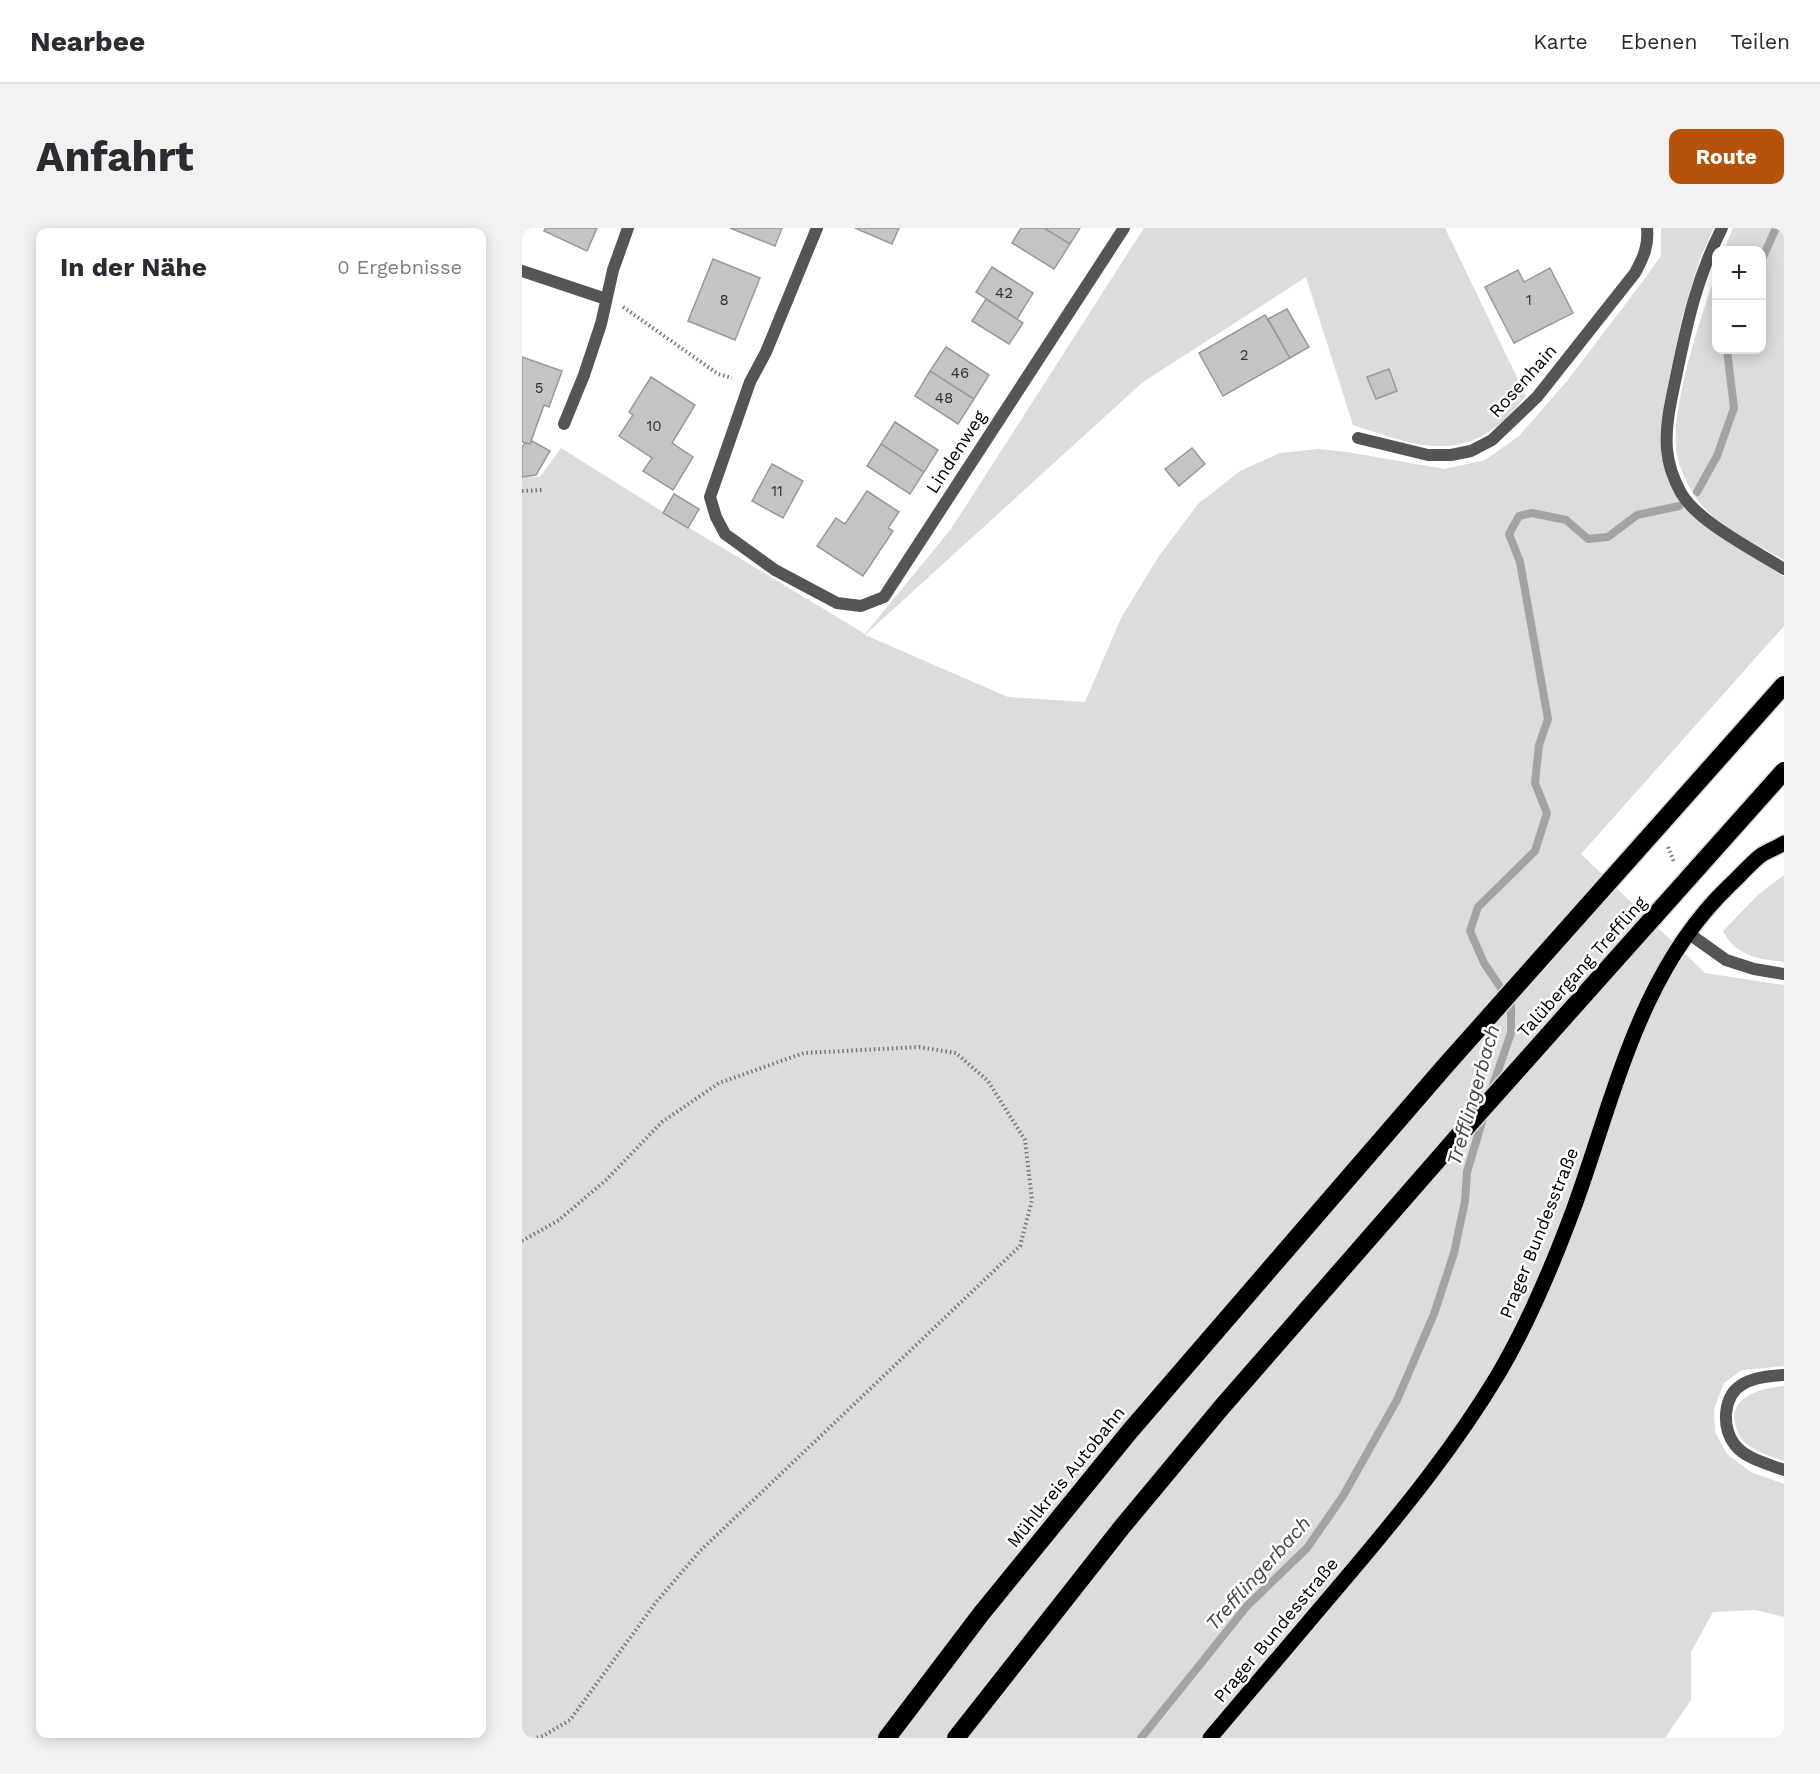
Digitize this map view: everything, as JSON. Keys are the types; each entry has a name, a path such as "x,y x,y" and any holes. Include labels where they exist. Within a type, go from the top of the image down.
{"highway":[{"name":"Talübergang Treffling","path":"1287,1249 1446,1065 1784,686"},
{"name":"Talübergang Treffling","path":"956,1738 1122,1527 1221,1408 1784,771"},
{"name":"Mühlkreis Autobahn","path":"887,1738 981,1614 1122,1441 1287,1249"}],"main road":[{"name":"Prager Bundesstraße","path":"1210,1738 1426,1481 1463,1431 1526,1323 1570,1216 1633,1036 1657,983 1688,933 1716,898 1761,856 1784,843"}],"street":[{"path":"564,424 601,324 613,270 628,228"},
{"name":"Lindenweg","path":"817,228 770,342 750,382 710,496 716,517 725,534 776,570 837,603 861,606 884,597 1124,228"},
{"name":"Rosenhain","path":"1358,438 1411,451 1439,455 1471,451 1492,440 1537,397 1635,273 1647,248 1647,228"},
{"path":"1722,228 1698,281 1686,326 1668,418 1667,450 1672,471 1682,494 1698,512 1723,531 1784,569"},
{"path":"522,271 606,299"},
{"path":"1688,933 1726,960 1754,969 1784,974"},
{"path":"1784,1375 1742,1384 1728,1402 1725,1424 1735,1445 1755,1459 1784,1470"}],"path":[{"path":"606,299 622,307 718,374 750,382"},
{"path":"522,491 542,490"},
{"path":"1666,845 1672,853 1676,871"},
{"path":"522,1241 559,1220 606,1180 662,1122 719,1083 804,1053 919,1047 956,1053 988,1081 1025,1140 1032,1200 1020,1246 700,1551 643,1620 570,1720 536,1738"}],"shaded area":[{"path":"1144,228 1445,228 1526,396 1497,426 1462,444 1426,445 1353,425 1306,277 1143,382 865,635 1008,697 1085,702 1121,618 1159,556 1198,504 1240,471 1280,453 1318,449 1445,469 1485,460 1519,436 1567,381 1643,281 1661,256 1661,228 1714,228 1700,258 1682,318 1664,405 1663,458 1699,519 1784,577 1784,626 1581,854 1705,973 1784,985 1784,1366 1742,1370 1724,1383 1714,1409 1715,1432 1727,1454 1751,1472 1784,1484 1784,1617 1755,1610 1713,1612 1691,1652 1691,1700 1665,1738 522,1738 522,477 540,477 561,448 865,634 951,529"},
{"path":"1733,228 1784,228 1784,560 1736,533 1710,514 1689,487 1677,455 1676,436 1682,389 1712,285 1712,354 1766,354 1766,246 1726,246"},
{"path":"1784,875 1784,962 1748,955 1734,946 1723,931 1759,894"},
{"path":"1784,1386 1784,1461 1762,1453 1747,1444 1738,1433 1734,1417 1736,1408 1748,1396 1765,1389"}],"building":[{"path":"546,228 597,228 587,251 544,231"},
{"path":"730,228 782,228 775,246"},
{"path":"855,228 899,228 892,244"},
{"path":"1021,228 1044,228 1070,244 1054,269 1012,243"},
{"path":"1044,228 1080,228 1070,244"},
{"path":"713,259 760,278 735,340 688,321"},
{"path":"992,267 1033,293 1017,319 976,292"},
{"path":"1550,268 1573,313 1514,343 1485,287 1518,270 1524,282"},
{"path":"986,299 1023,323 1009,344 972,321"},
{"path":"1287,309 1309,347 1290,358 1268,319"},
{"path":"1265,315 1290,358 1223,396 1199,353"},
{"path":"946,347 989,375 974,399 930,371"},
{"path":"522,357 562,371 549,407 544,405 530,444 522,442"},
{"path":"1389,369 1397,391 1376,399 1367,377"},
{"path":"930,371 974,399 958,424 915,396"},
{"path":"651,377 695,405 672,443 693,457 673,490 643,471 652,458 619,436 633,415 629,412"},
{"path":"895,422 938,450 924,472 881,444"},
{"path":"532,441 550,451 536,475 522,477 522,447 525,443 530,444"},
{"path":"881,444 924,472 910,494 867,466"},
{"path":"1192,448 1205,464 1179,486 1165,469"},
{"path":"772,464 803,481 783,518 752,501"},
{"path":"867,491 899,512 888,528 893,531 863,576 817,546 836,518 845,524"},
{"path":"674,494 699,509 688,528 663,513"}],"waterway":[{"name":"Trefflingerbach","path":"1766,250 1776,228"},
{"name":"Trefflingerbach","path":"1697,492 1717,456 1734,408 1727,354"},
{"name":"Trefflingerbach","path":"1490,1094 1511,1033 1511,1003 1484,963 1470,931 1478,907 1535,851 1547,813 1535,783 1539,745 1548,719 1520,562 1509,534 1519,516 1532,513 1566,520 1588,539 1608,537 1637,515 1679,506"},
{"name":"Trefflingerbach","path":"1141,1738 1247,1606 1307,1548 1343,1496 1397,1400 1434,1314 1454,1253 1465,1201 1467,1172 1484,1115"}]}
